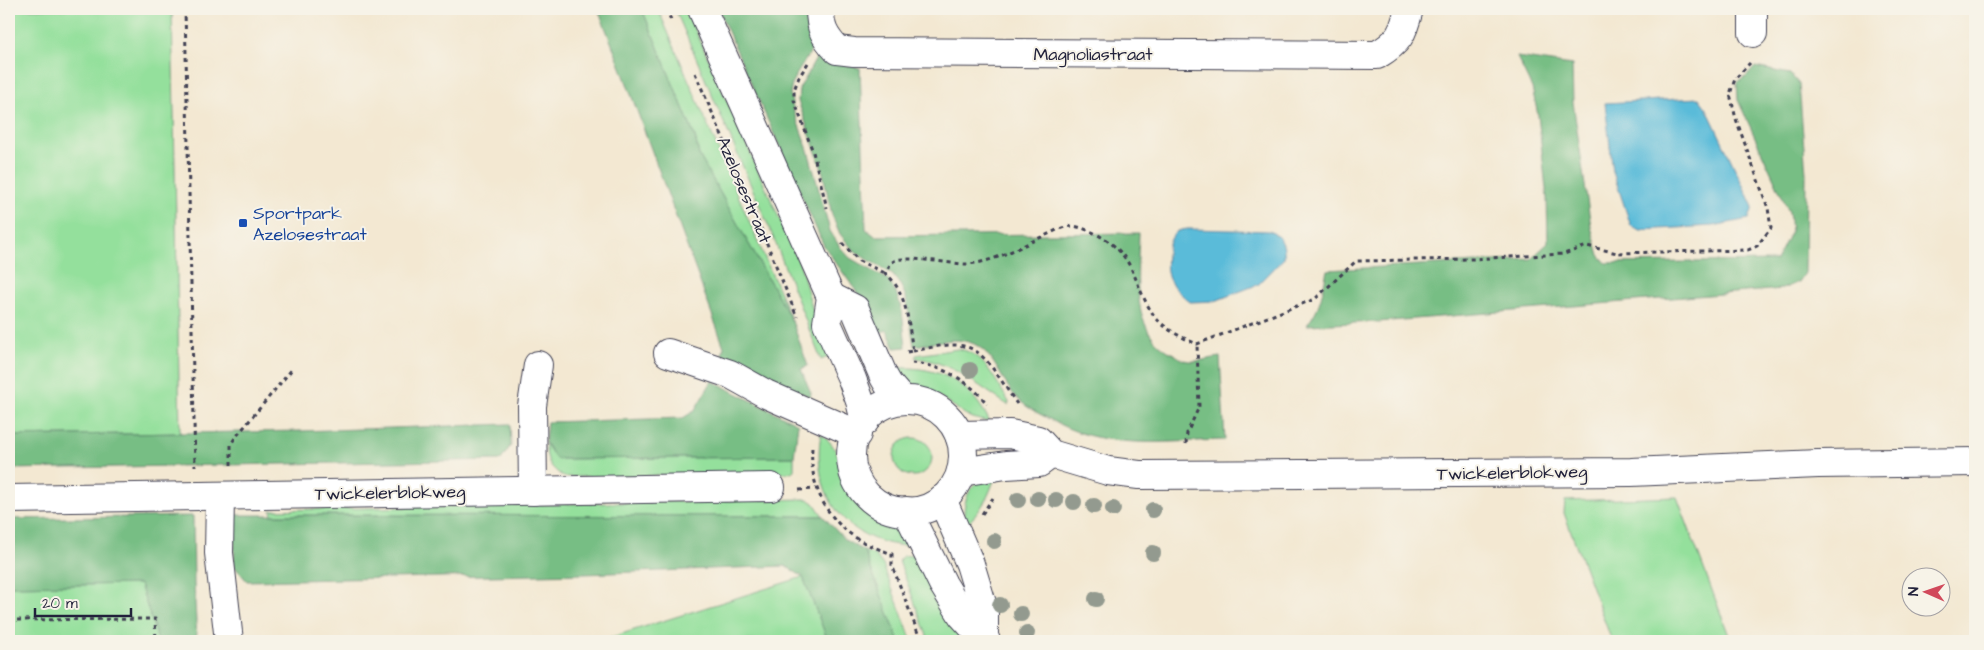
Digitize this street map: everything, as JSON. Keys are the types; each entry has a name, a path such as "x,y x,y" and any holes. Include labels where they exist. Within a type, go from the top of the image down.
{"street":[{"name":"Azelosestraat","path":"702,9 831,297"},
{"path":"820,9 820,18 825,38"},
{"name":"Magnoliastraat","path":"825,38 837,50 854,52 1377,55 1394,45 1405,26 1409,9"},
{"path":"861,427 860,401 827,323 831,297 855,309 884,377 902,400"},
{"path":"668,353 730,374 766,394 861,427"},
{"path":"534,491 532,406 538,365"},
{"path":"902,400 919,401 934,407 946,416 956,427 963,455 961,472 956,484 934,505 919,511 907,512 887,508 872,500 862,488 854,473 852,457 854,440 861,427 872,413 886,404 902,400"},
{"name":"Twickelerblokweg","path":"959,435 1010,434 1038,440 1051,454 1108,471 1139,475 1631,472 1818,464 1975,462"},
{"path":"961,472 1006,465 1039,463 1051,454"},
{"name":"Twickelerblokweg","path":"9,499 772,487"},
{"path":"216,496 219,553 229,641"},
{"path":"942,499 970,564 984,610 985,640"},
{"path":"907,512 943,584 962,616 985,640"}],"path":[{"path":"185,9 216,496"},
{"path":"666,9 674,27"},
{"path":"885,273 893,261 900,258 940,263 966,264 983,262 1004,255 1059,229 1071,226 1081,228 1107,241 1122,253 1134,272 1147,304 1156,319 1181,337 1197,344 1314,299 1356,261 1472,259 1564,254 1587,246 1617,254 1748,250 1757,246 1771,228 1770,217 1730,94 1735,80 1748,67 1751,61 1753,21"},
{"path":"825,38 799,77 794,90 794,100 813,152 829,216"},
{"name":"Azelosestraat","path":"694,72 734,163 797,318"},
{"path":"837,235 847,250 859,261 885,273 891,278 902,294 913,351"},
{"path":"1176,445 1186,445 1187,433 1198,407 1197,344"},
{"path":"903,353 954,346 971,348 985,359 1020,407"},
{"path":"216,496 231,444 293,368"},
{"path":"816,489 835,520 852,535 864,543 892,554 892,565 921,641"},
{"path":"9,620 155,619 156,641"}],"green space":[{"path":"9,9 172,9 180,433 9,436"},
{"path":"598,9 642,9 695,137 699,155 792,321 808,366 801,369 811,393 810,397 722,355 724,347"},
{"path":"642,9 658,9 792,321 699,155 695,137"},
{"path":"675,9 686,9 801,267 818,330 830,356 821,360 774,239"},
{"path":"718,9 807,9 816,43 793,80 790,94 794,112 808,150 830,231 850,258 887,279 896,292 902,311 906,347 895,348 887,330 879,333 861,298 824,246"},
{"path":"822,48 829,56 839,62 860,68 866,229 875,236 1139,233 1138,283 1142,316 1149,331 1158,343 1180,358 1193,361 1220,357 1225,440 1119,441 1098,438 1078,432 1043,416 1021,402 1011,391 989,356 974,344 952,340 914,346 906,297 901,286 892,274 855,252 840,234 832,215 822,169 798,101 799,89"},
{"path":"1517,57 1572,65 1573,102 1591,227 1599,255 1606,263 1776,261 1791,231 1789,212 1738,100 1737,82 1746,77 1755,67 1790,74 1799,84 1806,174 1805,273 1799,282 1782,289 1378,322 1307,325 1319,305 1327,270 1531,259 1548,243 1547,198 1538,115 1532,88"},
{"path":"958,349 967,351 982,362 994,377 1009,402 1008,405 953,370 929,360 916,358 916,355"},
{"path":"895,368 926,370 952,379 973,396 990,422 968,416 941,398 911,382"},
{"path":"712,381 798,424 794,457 556,459 545,442 547,422 683,418 694,411"},
{"path":"510,424 511,445 501,460 9,469 9,436 300,431"},
{"path":"821,434 835,449 848,489 858,503 898,529 913,546 890,544 870,537 853,527 839,513 828,497 822,478 819,457"},
{"path":"913,438 920,439 926,444 931,450 931,464 926,470 920,475 913,476 906,475 900,470 895,464 894,457 895,450 900,444 906,439"},
{"path":"545,442 556,459 794,457 794,470 784,473 564,477 551,466"},
{"path":"995,476 984,502 966,525 964,513 968,494 980,481"},
{"path":"1677,497 1731,641 1612,641 1564,513 1565,501"},
{"path":"808,499 814,503 823,516 272,515 271,510"},
{"path":"235,515 823,516 845,540 864,551 899,641 828,641 803,577 786,566 584,574 247,581 234,566"},
{"path":"193,516 197,641 158,641 140,584 9,586 9,519"},
{"path":"864,551 875,555 883,565 912,641 899,641"},
{"path":"917,555 968,641 929,641 899,561 903,556"},
{"path":"803,577 828,641 599,641"},
{"path":"140,584 158,641 9,641 9,586"}],"water":[{"path":"1699,98 1707,109 1753,207 1749,219 1713,226 1640,230 1631,226 1613,172 1605,103"},
{"path":"1189,229 1270,231 1282,242 1284,258 1259,284 1215,301 1190,302 1171,283 1167,274 1166,261 1174,234 1178,231"}],"place":[{"name":"Sportpark Azelosestraat","path":"243,223"}]}
